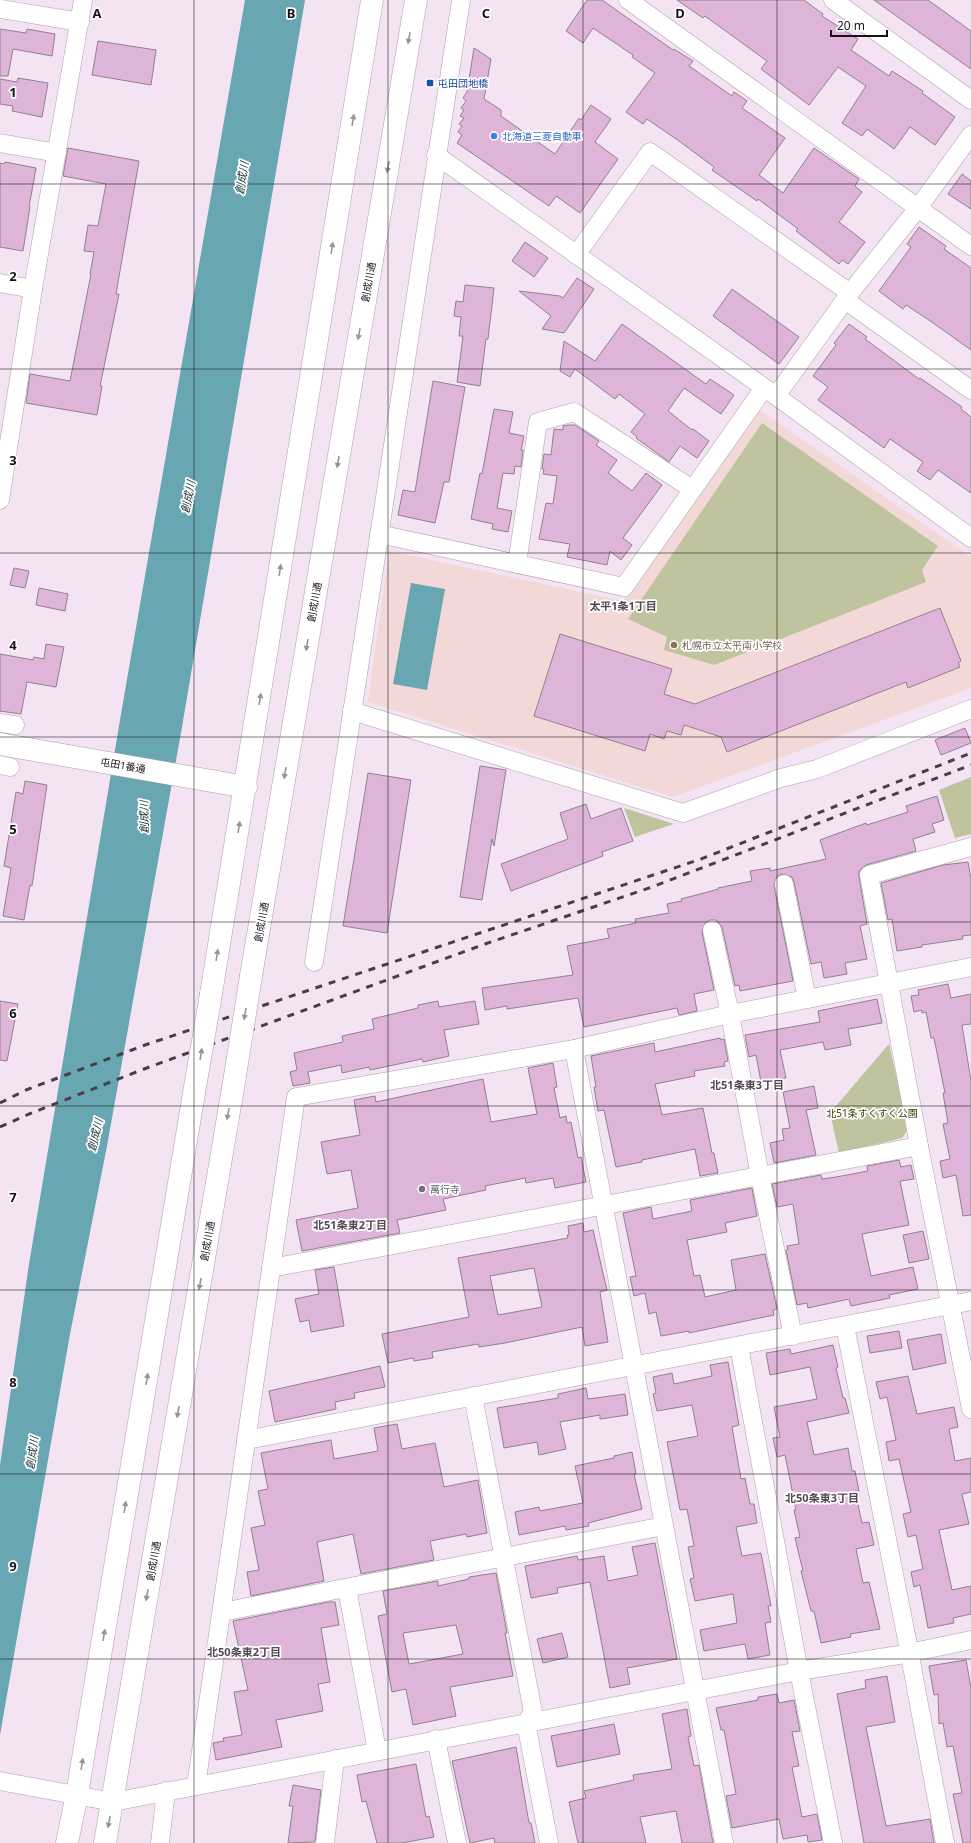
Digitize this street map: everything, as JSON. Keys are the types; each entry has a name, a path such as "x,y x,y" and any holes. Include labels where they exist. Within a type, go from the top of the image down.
{"main road":[{"path":"67,1843 77,1794 246,787 372,0"},
{"name":"創成川通","path":"105,1843 416,0"},
{"name":"屯田1番通","path":"0,744 246,787"}],"street":[{"path":"0,500 33,289 84,0"},
{"path":"314,962 436,155 461,0"},
{"path":"628,0 971,246"},
{"path":"833,0 971,100"},
{"path":"0,9 80,22"},
{"path":"379,534 624,587 692,489 918,208 971,135"},
{"path":"0,143 57,153"},
{"path":"576,255 650,152 848,296 971,390"},
{"path":"436,155 770,392 971,538"},
{"path":"0,283 33,289"},
{"path":"517,564 538,422 574,412 692,489"},
{"path":"352,711 683,813 781,778 817,769 971,709"},
{"path":"971,847 869,875 919,1146 971,1409"},
{"path":"784,884 807,999"},
{"path":"712,930 730,1014 760,1176 793,1336"},
{"path":"196,1786 296,1096 574,1049 730,1014 971,967"},
{"path":"574,1049 724,1843"},
{"path":"271,1268 919,1146"},
{"path":"246,1440 473,1396 634,1367 971,1301"},
{"path":"845,1326 910,1653 945,1843"},
{"path":"739,1346 799,1671 834,1843"},
{"path":"473,1396 534,1712 526,1723 549,1843"},
{"path":"222,1612 664,1526"},
{"path":"347,1588 377,1751"},
{"path":"0,1781 77,1794 113,1802 436,1739 799,1671 910,1653 971,1640"},
{"path":"436,1739 456,1843"},
{"path":"325,1843 335,1759"},
{"path":"160,1843 166,1791"}],"shaded area":[{"name":"札幌市立太平南小学校","path":"757,408 971,557 971,688 673,797 368,702 389,551 623,601"}],"green space":[{"path":"762,423 938,546 922,570 926,582 714,665 664,650 667,637 628,619"},
{"path":"971,777 971,834 955,838 939,790"},
{"path":"624,808 674,824 635,837"},
{"name":"北51条すくすく公園","path":"889,1044 908,1129 902,1138 839,1153 830,1113"}],"water":[{"name":"創成川","path":"245,0 305,0 182,727 107,1146 70,1334 0,1735 0,1465 29,1264 121,714"},
{"path":"411,583 445,589 427,690 393,684"}],"building":[{"path":"587,0 602,0 673,50 674,49 693,61 689,66 732,96 734,92 747,101 742,108 785,138 759,175 783,193 814,148 859,179 855,186 862,192 839,222 865,242 848,264 842,260 839,264 796,231 798,229 758,199 757,201 712,170 714,167 647,119 643,124 626,112 655,73 632,57 633,55 593,28 583,43 566,31"},
{"path":"677,0 804,0 823,14 822,16 858,39 851,50 889,76 892,71 923,91 922,93 955,117 935,145 910,127 894,149 867,129 862,136 842,123 866,86 838,67 809,105 761,69 767,61 705,16 703,18"},
{"path":"874,0 928,0 971,31 971,69"},
{"path":"0,29 26,33 27,29 55,34 52,56 13,49 8,76 0,76"},
{"path":"98,41 156,50 151,85 92,75"},
{"path":"474,48 491,59 484,99 501,110 501,116 555,154 579,118 581,120 591,105 611,119 595,142 618,159 580,213 556,196 549,206 457,143 462,135 458,132 462,126 459,124 464,118 460,116 464,110 461,108 466,101 463,98 467,92"},
{"path":"18,78 48,83 42,117 12,111 13,106 0,104 0,79 17,82"},
{"path":"68,148 139,161 116,294 119,294 100,386 102,386 97,415 26,403 30,374 70,381 94,252 84,251 88,225 98,226 106,184 63,176"},
{"path":"5,162 36,168 23,251 0,247 0,163 4,164"},
{"path":"962,174 971,181 971,209 948,194"},
{"path":"919,227 946,246 944,249 971,268 971,350 906,305 903,309 879,291 911,247 907,244"},
{"path":"525,242 548,258 534,277 512,261"},
{"path":"577,278 594,289 564,333 542,329 551,316 519,291 560,296 563,298"},
{"path":"465,285 494,288 488,339 486,339 480,386 457,382 463,336 459,336 461,317 454,316 456,301 463,302"},
{"path":"732,289 799,337 779,364 713,316"},
{"path":"622,324 706,384 710,379 734,395 721,414 684,388 668,411 709,441 697,458 680,446 669,462 636,438 637,437 631,432 645,414 619,394 615,399 575,369 570,377 560,371 564,341 595,361"},
{"path":"849,324 867,337 865,339 919,379 920,378 962,407 961,409 971,417 971,493 938,470 930,480 917,471 923,462 890,439 884,448 818,400 828,387 813,376 836,345 834,343"},
{"path":"433,381 465,387 449,482 444,482 435,523 398,515 403,490 415,492"},
{"path":"494,409 513,412 509,433 524,436 521,450 523,450 521,467 515,466 514,474 503,473 497,508 512,511 508,532 492,529 493,524 471,519 480,473 482,474"},
{"path":"575,425 599,441 596,445 617,460 608,473 632,491 646,473 662,485 623,538 632,545 621,560 610,551 607,565 567,557 570,544 539,539 546,503 553,504 557,476 543,474 544,469 542,469 544,454 551,455 554,429 563,430 563,426"},
{"path":"14,568 29,571 25,588 10,585"},
{"path":"39,588 68,594 65,611 36,605"},
{"path":"940,608 961,661 958,663 960,667 908,688 906,682 727,752 721,737 684,725 681,735 667,731 664,739 650,734 645,751 534,716 560,634 672,669 664,694 695,704"},
{"path":"46,644 64,647 56,687 27,682 21,714 0,711 0,654 33,660 34,657 44,659"},
{"path":"965,728 971,743 941,755 935,740"},
{"path":"480,766 506,770 494,846 492,839 482,900 460,897"},
{"path":"368,773 411,780 387,933 343,926"},
{"path":"25,781 47,785 32,886 30,885 24,920 3,916 11,868 4,866 16,792 23,794"},
{"path":"937,796 944,820 932,824 935,832 913,839 916,851 866,865 859,871 867,924 860,926 867,959 845,963 847,974 824,978 821,962 811,964 794,882 792,877 782,874 777,876 774,886 793,981 740,991 739,985 735,986 722,927 716,920 710,920 705,923 702,932 714,990 694,994 697,1011 679,1015 677,1008 584,1027 578,998 507,1009 507,1006 485,1010 482,988 573,975 567,946 609,938 607,929 636,923 635,919 669,913 667,904 682,901 681,899 718,888 752,881 750,871 770,868 770,871 826,859 820,840 866,823 867,825 908,812 906,806"},
{"path":"586,804 591,819 621,808 633,841 602,852 603,856 511,891 501,864 568,839 560,813"},
{"path":"968,862 971,879 971,935 962,936 963,939 922,945 922,947 897,951 892,919 888,920 881,883 943,865"},
{"path":"948,984 951,998 971,994 971,1024 962,1025 971,1081 971,1215 963,1216 956,1175 943,1178 940,1161 950,1159 943,1124 948,1123 943,1093 945,1093 934,1038 931,1038 926,1012 922,1013 922,1010 914,1012 911,996 919,995 918,990"},
{"path":"877,999 882,1023 848,1029 851,1045 825,1050 823,1042 780,1050 786,1078 761,1082 756,1055 749,1057 745,1035 820,1022 818,1011"},
{"path":"0,1001 18,1004 7,1061 0,1060"},
{"path":"438,1001 439,1007 475,1001 479,1024 444,1030 449,1056 423,1062 422,1059 370,1070 369,1067 342,1073 341,1065 308,1072 310,1083 293,1086 290,1072 297,1070 294,1053 343,1042 342,1036 374,1029 372,1019 418,1008 418,1005"},
{"path":"720,1038 721,1040 724,1039 728,1061 724,1062 725,1066 694,1071 695,1076 655,1084 662,1115 703,1108 712,1153 714,1153 718,1173 700,1176 695,1149 616,1167 604,1110 598,1111 591,1056 654,1043 655,1052"},
{"path":"553,1063 557,1087 554,1088 560,1118 566,1116 567,1123 571,1122 578,1158 581,1157 586,1182 555,1188 553,1178 526,1183 525,1178 485,1186 486,1190 443,1199 446,1210 397,1220 400,1233 302,1251 296,1220 358,1208 351,1170 327,1174 321,1142 360,1135 354,1100 375,1096 376,1102 483,1079 491,1122 537,1114 528,1068"},
{"path":"814,1086 818,1108 806,1110 816,1155 774,1163 770,1143 784,1140 782,1129 790,1128 783,1092"},
{"path":"899,1160 901,1167 911,1165 914,1179 900,1181 909,1225 862,1234 871,1276 913,1267 918,1289 889,1295 890,1298 851,1306 849,1299 808,1308 807,1303 797,1305 786,1250 788,1249 787,1246 799,1244 793,1204 777,1207 772,1184 821,1175 822,1179 868,1171 867,1166"},
{"path":"752,1188 757,1216 725,1223 727,1232 687,1240 694,1276 700,1275 705,1297 736,1290 731,1260 765,1254 777,1309 773,1310 774,1315 689,1333 689,1331 661,1336 656,1312 649,1314 645,1293 634,1296 630,1277 636,1276 623,1213 651,1207 653,1219 692,1211 690,1200"},
{"path":"583,1223 584,1232 593,1230 607,1290 600,1292 608,1342 585,1346 582,1327 505,1343 479,1347 478,1344 432,1352 433,1358 414,1361 413,1358 388,1363 382,1334 469,1317 458,1258 568,1238 568,1226","holes":["534,1268 542,1307 498,1315 490,1276"]},
{"path":"923,1231 929,1259 909,1263 903,1235"},
{"path":"334,1267 344,1326 311,1332 309,1320 300,1322 295,1299 319,1294 315,1270"},
{"path":"899,1331 902,1348 870,1353 867,1336"},
{"path":"941,1334 946,1363 913,1370 907,1340"},
{"path":"833,1345 838,1367 836,1368 843,1398 845,1398 849,1413 807,1422 814,1455 848,1448 852,1471 855,1471 859,1491 855,1491 862,1523 869,1522 874,1545 856,1549 863,1583 869,1582 880,1629 850,1634 851,1637 821,1643 814,1611 811,1611 801,1571 803,1571 795,1538 800,1537 785,1455 777,1457 773,1438 780,1437 774,1407 817,1399 810,1367 770,1375 766,1353 790,1349 791,1354"},
{"path":"728,1362 739,1425 732,1427 741,1479 745,1478 750,1504 754,1504 757,1523 736,1527 742,1556 761,1553 771,1606 768,1606 771,1622 765,1623 770,1655 748,1659 745,1644 704,1651 700,1630 737,1623 733,1594 695,1601 690,1579 694,1578 688,1547 694,1546 687,1509 680,1510 667,1442 698,1436 692,1405 657,1411 653,1394 656,1393 653,1377 672,1373 674,1384 712,1376 710,1365"},
{"path":"380,1366 385,1387 354,1393 355,1398 335,1402 336,1409 275,1422 269,1391"},
{"path":"908,1376 917,1414 954,1407 958,1427 949,1429 955,1461 971,1458 971,1492 962,1494 969,1524 939,1530 952,1590 971,1586 971,1614 953,1618 954,1623 928,1628 920,1585 914,1587 911,1572 923,1569 916,1535 908,1537 903,1514 911,1512 899,1459 889,1461 886,1442 896,1440 887,1397 880,1399 876,1382"},
{"path":"586,1388 588,1399 625,1394 628,1415 600,1419 600,1415 560,1422 566,1449 539,1455 537,1442 504,1448 497,1408 558,1398 558,1394"},
{"path":"397,1424 402,1449 435,1443 444,1487 478,1480 487,1533 467,1537 466,1534 430,1541 434,1560 361,1574 353,1534 317,1542 324,1581 251,1596 247,1572 259,1570 251,1528 265,1525 258,1491 268,1489 261,1453 331,1440 334,1459 378,1451 374,1428"},
{"path":"632,1452 636,1474 634,1474 642,1509 588,1523 589,1526 566,1530 565,1526 519,1535 515,1512 539,1507 540,1511 583,1503 575,1466 614,1458 614,1456"},
{"path":"655,1543 677,1659 627,1668 630,1684 610,1688 590,1582 557,1588 558,1593 531,1598 525,1566 577,1556 578,1560 604,1556 608,1581 638,1575 632,1547"},
{"path":"496,1573 513,1676 450,1687 456,1716 413,1725 406,1689 392,1692 378,1616 387,1614 383,1591 438,1581 438,1586 469,1579 469,1577","holes":["456,1625 463,1654 409,1664 403,1633"]},
{"path":"328,1602 335,1602 339,1625 321,1628 330,1682 318,1684 323,1711 276,1720 282,1747 216,1760 213,1743 224,1741 223,1738 242,1735 234,1692 248,1690 233,1621"},
{"path":"562,1633 568,1657 543,1663 537,1639"},
{"path":"966,1660 971,1688 971,1843 963,1843 953,1794 962,1793 953,1746 947,1747 943,1723 939,1724 938,1694 934,1695 929,1666"},
{"path":"887,1676 895,1722 866,1727 886,1826 930,1819 934,1843 864,1843 837,1694 866,1688 865,1680"},
{"path":"777,1694 779,1703 794,1700 800,1731 792,1732 799,1766 792,1767 802,1817 817,1814 822,1840 808,1842 807,1835 783,1839 779,1819 732,1828 726,1796 736,1794 724,1730 721,1730 716,1708 758,1700 758,1697"},
{"path":"687,1709 691,1736 688,1737 694,1766 699,1765 713,1843 682,1843 676,1811 640,1817 646,1843 578,1843 569,1802 586,1798 584,1791 634,1780 633,1775 672,1769 662,1714"},
{"path":"614,1724 620,1754 557,1767 551,1736"},
{"path":"516,1747 529,1823 531,1823 535,1843 495,1843 494,1838 470,1843 452,1761"},
{"path":"416,1764 426,1817 429,1816 434,1837 402,1843 377,1843 366,1801 362,1802 357,1775"},
{"path":"293,1785 321,1790 315,1842 288,1843 293,1806 289,1806"}],"railway":[{"path":"0,1103 26,1090 145,1045 701,859 971,753"},
{"path":"0,1127 29,1114 144,1069 485,944 652,887 971,765"}],"place":[{"name":"屯田団地橋","path":"430,83"},
{"name":"北海道三菱自動車","path":"494,136"},
{"name":"札幌市立太平南小学校","path":"674,645"},
{"name":"萬行寺","path":"422,1189"}],"district":[{"name":"太平1条1丁目","path":"623,606"},
{"name":"北51条東3丁目","path":"747,1085"},
{"name":"北51条東2丁目","path":"350,1225"},
{"name":"北50条東3丁目","path":"822,1498"},
{"name":"北50条東2丁目","path":"244,1652"}]}
